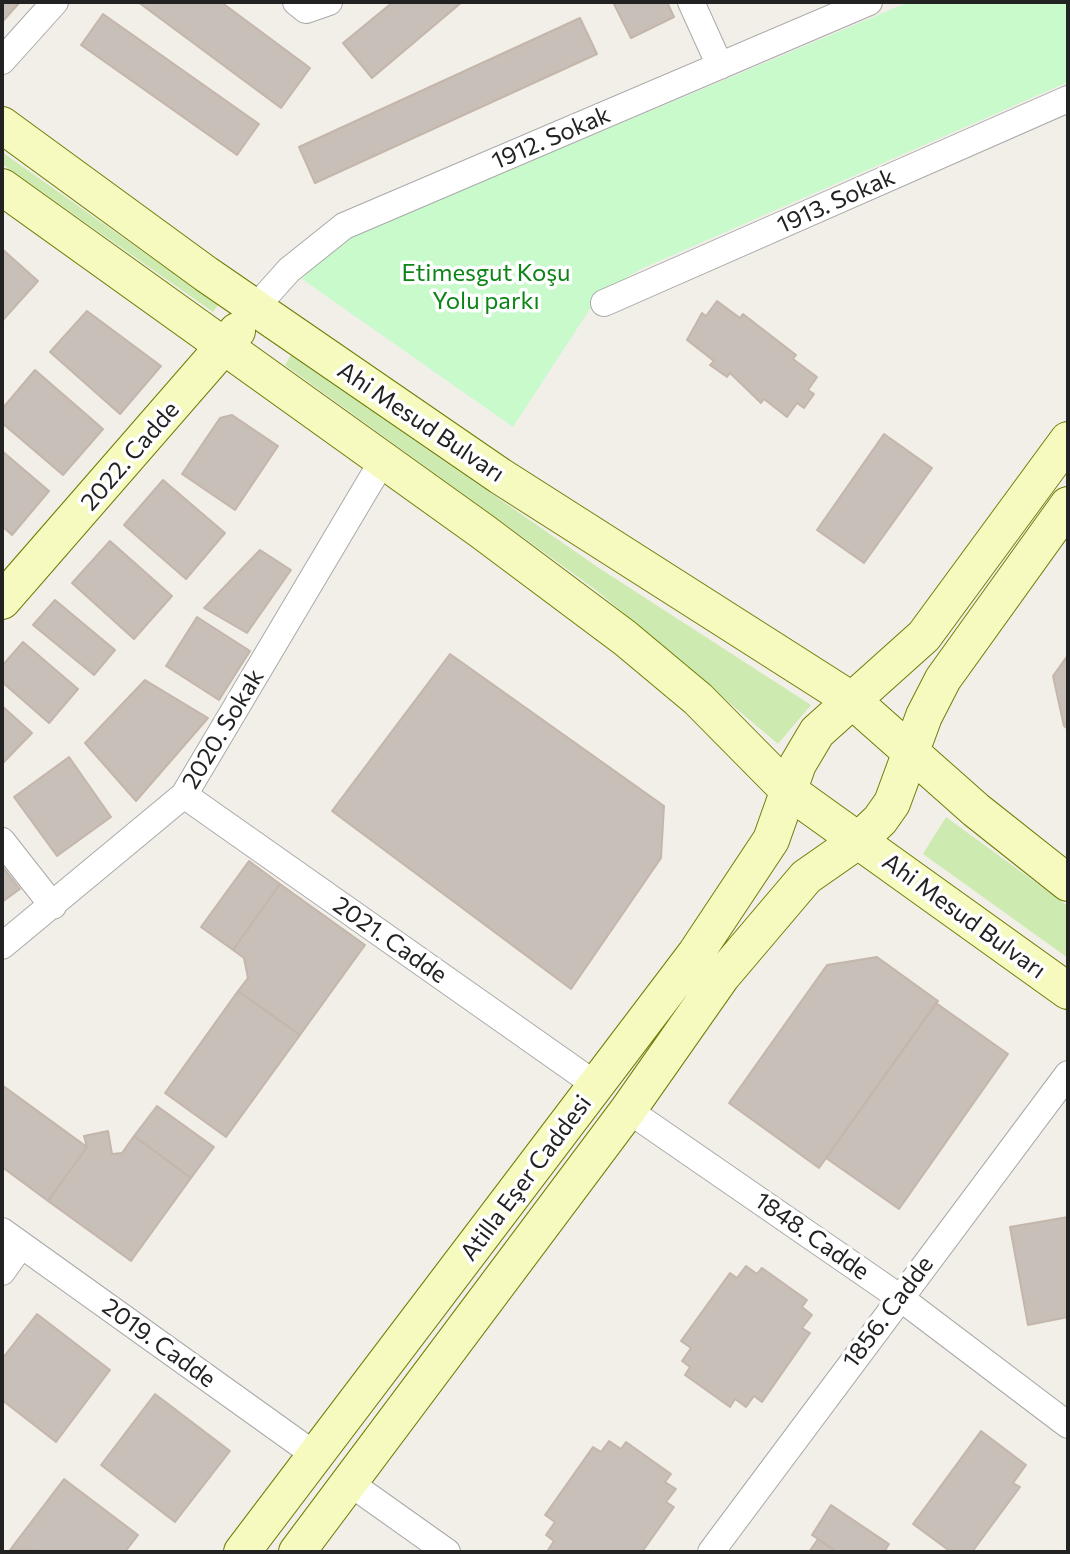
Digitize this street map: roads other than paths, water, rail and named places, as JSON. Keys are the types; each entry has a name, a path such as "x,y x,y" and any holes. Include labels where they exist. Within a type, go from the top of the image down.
{"main road":[{"name":"Ahi Mesud Bulvarı","path":"2,125 255,308 526,493 853,701 911,749 976,810 1068,883"},
{"name":"Ahi Mesud Bulvarı","path":"2,187 625,638 698,699 789,791 1068,991"},
{"name":"2022. Cadde","path":"2,601 225,348 255,308"},
{"path":"789,791 807,745 817,732 907,653 935,623 1068,440"},
{"path":"911,749 943,679 1068,505"},
{"name":"Ahi Mesud Bulvarı","path":"859,840 892,803 911,749"},
{"name":"Atilla Eşer Caddesi","path":"242,1552 696,953 763,852 789,791"},
{"name":"Atilla Eşer Caddesi","path":"297,1552 347,1481 628,1110 722,976 806,877 859,840"}],"street":[{"path":"2,61 55,2"},
{"path":"296,2 306,10 329,2"},
{"path":"691,2 720,66"},
{"name":"1912. Sokak","path":"255,308 289,270 344,226 869,2"},
{"name":"1913. Sokak","path":"604,303 1068,99"},
{"name":"2020. Sokak","path":"2,946 184,795 383,460"},
{"name":"2021. Cadde","path":"184,795 596,1085"},
{"path":"2,841 53,906"},
{"name":"1856. Cadde","path":"711,1552 1068,1074"},
{"name":"1848. Cadde","path":"628,1110 899,1297 1068,1425"},
{"path":"2,1272 12,1238"},
{"name":"2019. Cadde","path":"12,1238 315,1455"},
{"path":"347,1481 447,1552"}],"park label":[{"name":"Etimesgut Koşu Yolu parkı","path":"486,287"}]}
